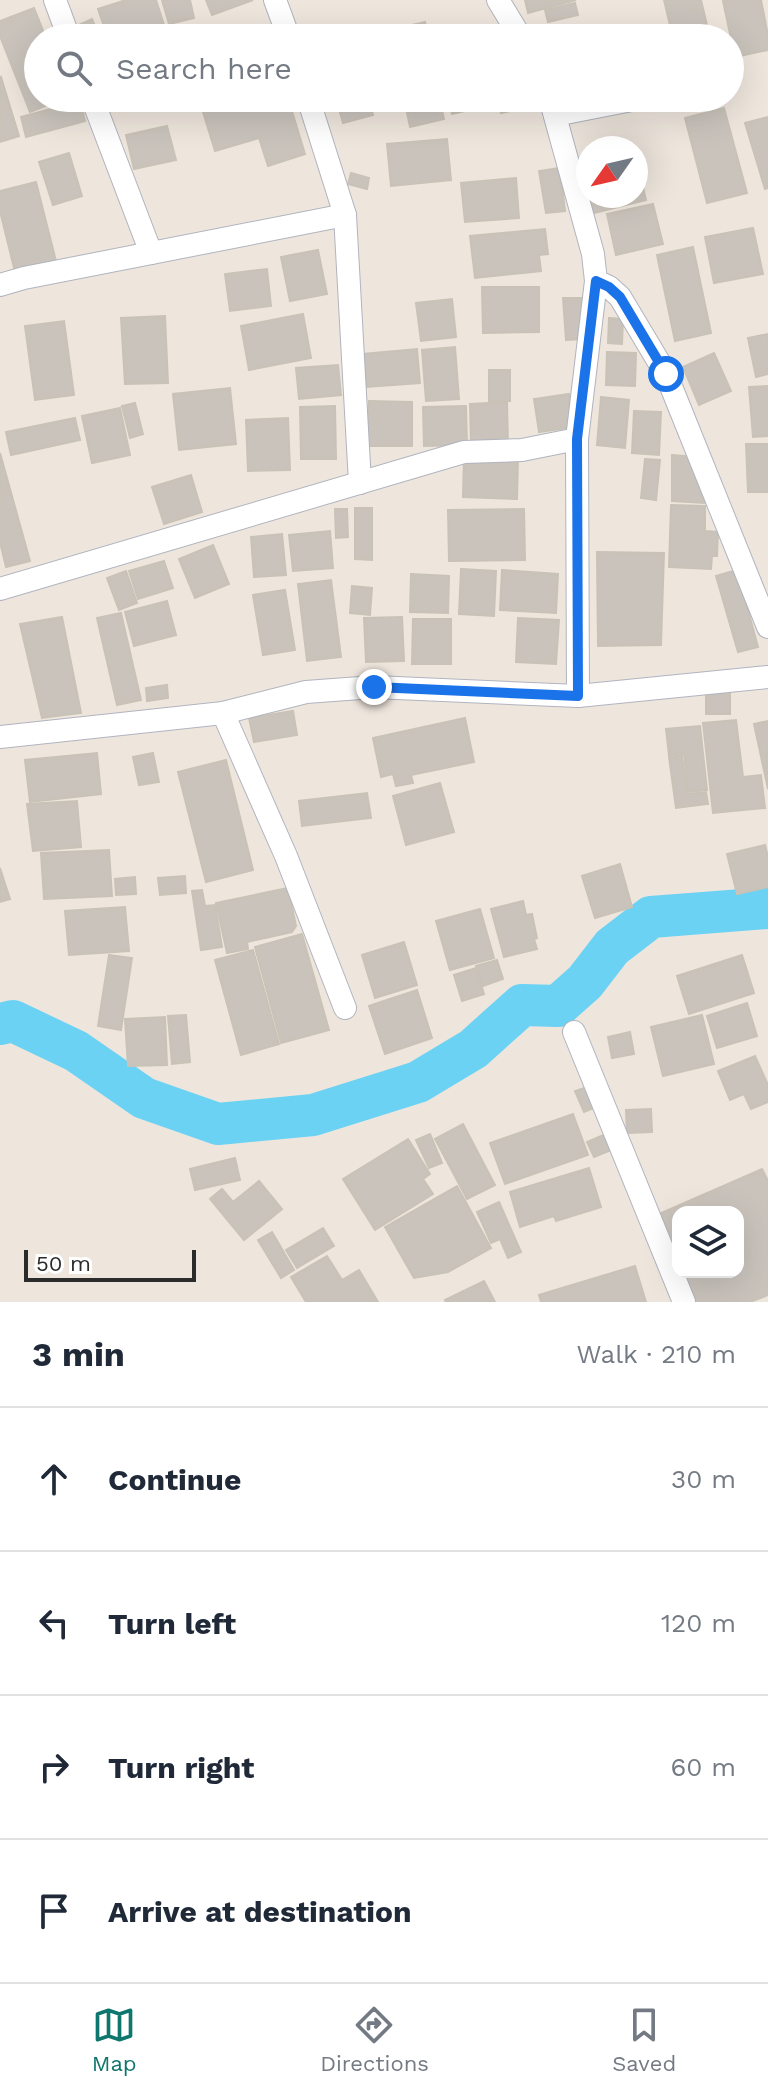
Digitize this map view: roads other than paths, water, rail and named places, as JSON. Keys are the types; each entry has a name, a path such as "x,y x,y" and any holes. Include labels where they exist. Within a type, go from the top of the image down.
{"street":[{"path":"55,0 64,24"},
{"path":"275,0 284,24"},
{"path":"498,0 513,24"},
{"path":"97,112 151,253"},
{"path":"312,112 345,215 360,483"},
{"path":"555,112 593,254 596,281 577,439 578,696"},
{"path":"0,285 345,215"},
{"path":"596,281 620,297 666,374 768,627"},
{"path":"0,589 464,452 522,450 577,439"},
{"path":"0,737 223,713 306,692 374,687 578,696 768,677"},
{"path":"223,713 286,856 345,1008"},
{"path":"574,1032 684,1302"}],"waterway":[{"path":"0,1024 13,1021 76,1051 144,1098 218,1124 313,1115 418,1082 473,1049 522,1005 558,1006 585,982 612,947 651,917 768,908"}]}
